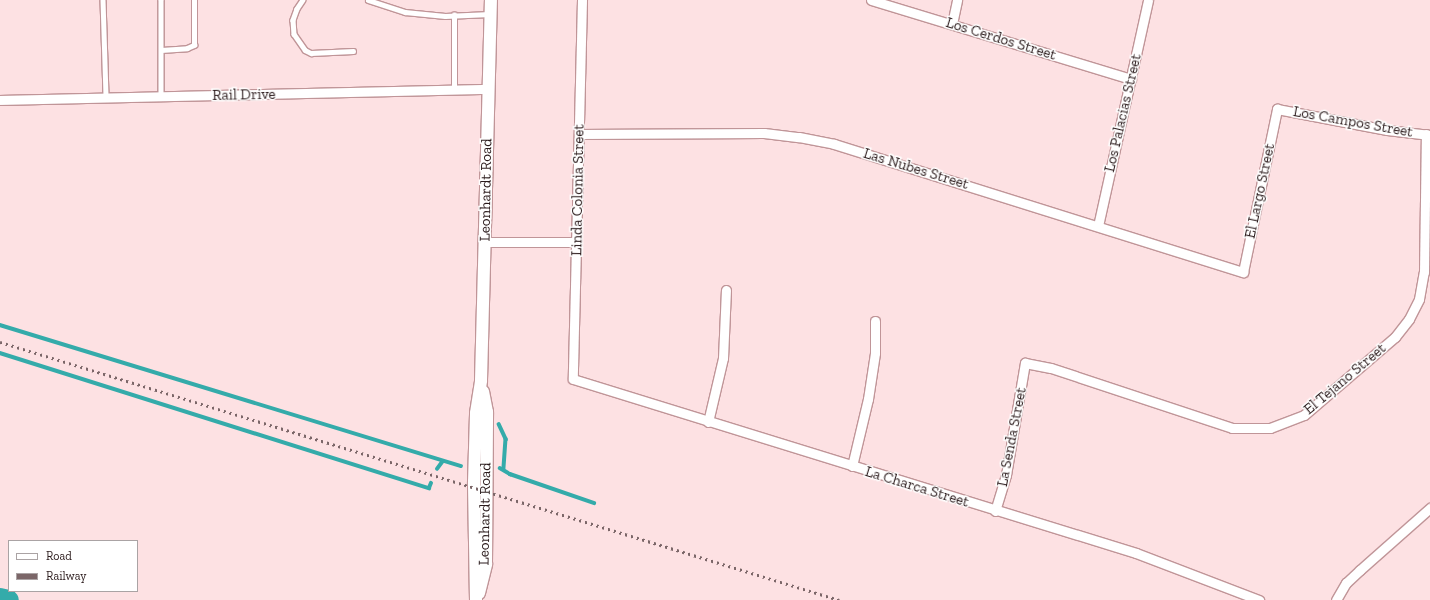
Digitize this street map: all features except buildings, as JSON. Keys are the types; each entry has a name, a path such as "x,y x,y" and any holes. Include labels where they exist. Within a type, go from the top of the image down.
{"street":[{"name":"Leonhardt Road","path":"477,600 474,482 476,413 481,380 486,242 491,0"},
{"name":"Linda Colonia Street","path":"573,379 582,0"},
{"name":"Los Cerdos Street","path":"871,0 1131,79"},
{"path":"952,24 958,0"},
{"name":"Los Palacias Street","path":"1098,226 1148,0"},
{"name":"Rail Drive","path":"0,100 488,89"},
{"name":"Los Campos Street","path":"1277,109 1428,135"},
{"name":"El Largo Street","path":"1243,272 1277,109"},
{"name":"Las Nubes Street","path":"579,134 764,133 799,136 834,144 1243,272"},
{"name":"El Tejano Street","path":"1025,363 1051,368 1232,428 1270,428 1304,415 1395,337 1408,319 1419,298 1425,259 1428,135"},
{"path":"486,242 577,242"},
{"path":"708,422 723,358 726,290"},
{"path":"852,466 868,399 875,353 875,321"},
{"name":"La Senda Street","path":"995,511 1006,475 1025,363"},
{"name":"La Charca Street","path":"573,379 995,511 1136,553 1259,600"},
{"path":"1336,600 1346,583 1430,508"}],"lane":[{"path":"102,0 106,98"},
{"path":"161,0 161,97"},
{"path":"161,50 187,48 194,45 194,0"},
{"path":"303,0 296,9 293,20 294,34 300,46 311,52 354,51"},
{"path":"368,0 405,12 454,15 490,14"},
{"path":"454,15 454,90"}],"waterway":[{"path":"0,325 461,466"},
{"path":"0,353 429,488 431,483"},
{"path":"499,424 506,439 504,469"},
{"path":"437,469 442,462"},
{"path":"500,468 510,474 594,503"},
{"path":"0,598 9,600"}],"railway":[{"path":"0,342 839,600"}]}
